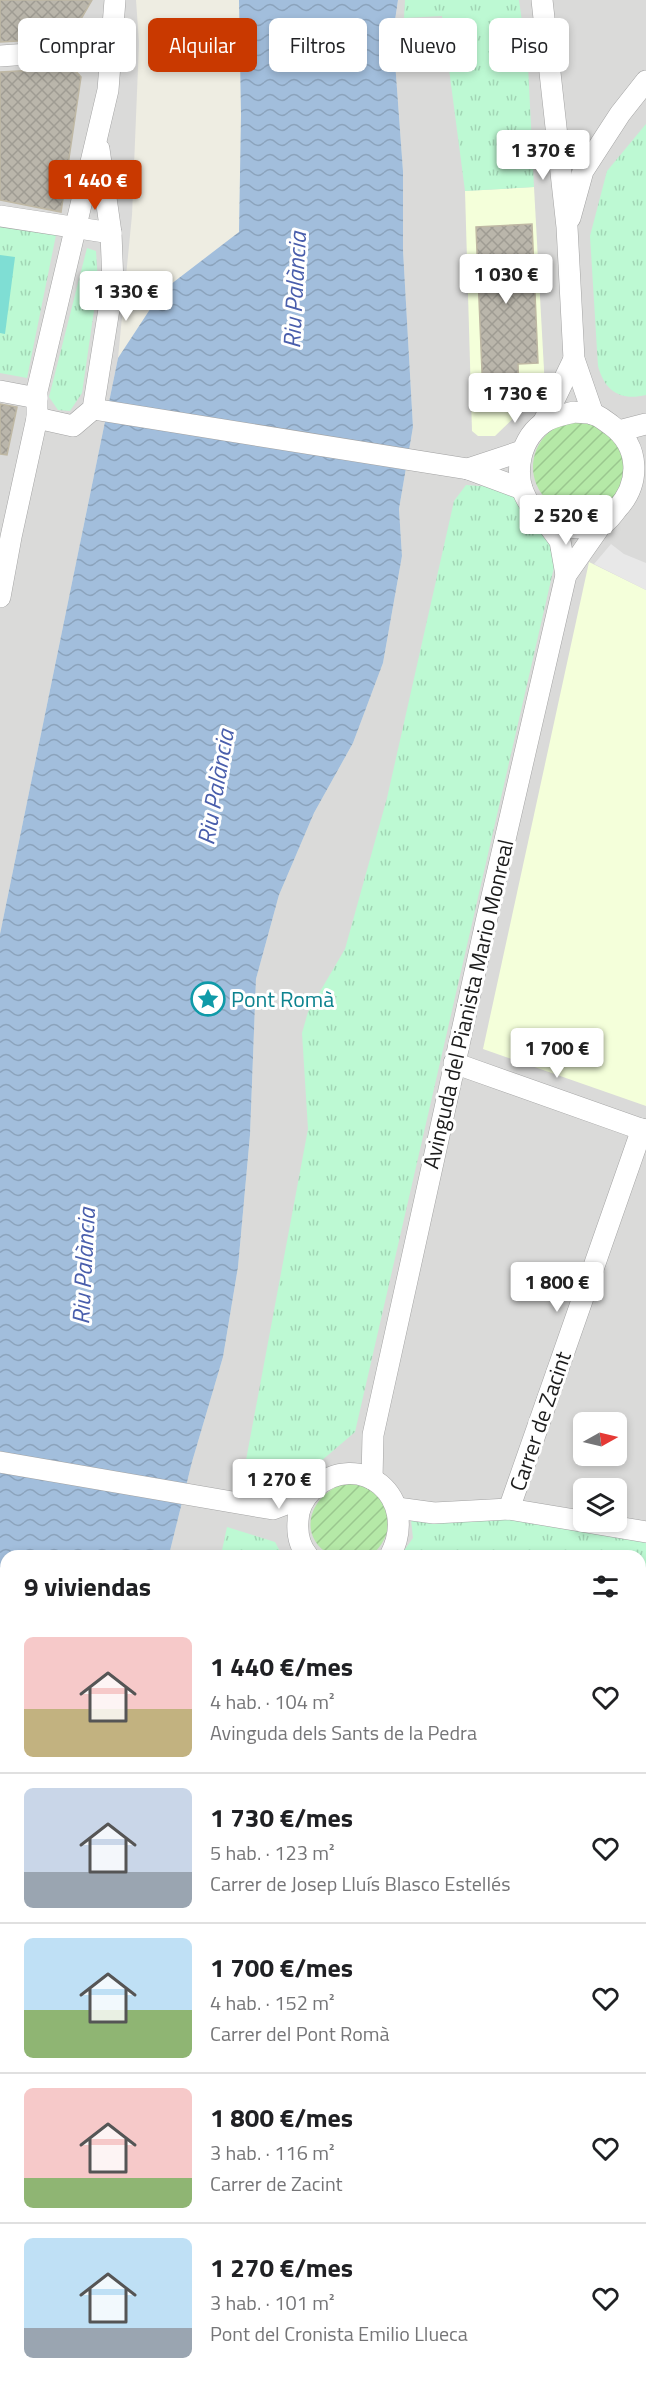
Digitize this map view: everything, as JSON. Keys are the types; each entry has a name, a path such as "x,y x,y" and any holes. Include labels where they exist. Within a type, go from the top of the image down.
{"street":[{"path":"114,18 115,0"},
{"path":"542,0 567,227 574,359 593,414"},
{"path":"0,56 18,55"},
{"path":"0,597 5,543 108,90 110,72"},
{"path":"567,227 583,171 620,114 646,81"},
{"path":"97,136 111,233 113,284 100,410"},
{"path":"0,216 111,233"},
{"path":"543,423 574,359"},
{"path":"0,391 73,426 100,410 468,469 522,489"},
{"path":"574,412 593,414 619,430 627,441 633,460 637,495 601,525 576,528 559,525 541,516 531,506 522,489 519,471 522,451 529,437 543,423 554,417 574,412"},
{"path":"619,430 646,424"},
{"path":"468,469 522,451"},
{"name":"Avinguda del Pianista Mario Monreal","path":"541,516 560,541 566,574"},
{"name":"Avinguda del Pianista Mario Monreal","path":"372,1479 373,1435 454,1063 566,574 601,525"},
{"path":"454,1063 644,1130"},
{"name":"Carrer de Zacint","path":"509,1509 644,1130"},
{"name":"Avinguda del Pianista Mario Monreal","path":"345,1473 373,1435"},
{"path":"0,1462 273,1509 305,1497 323,1480 345,1473 372,1479 388,1493 397,1508 400,1523 393,1550"},
{"path":"303,1550 297,1533 298,1513 305,1497"},
{"path":"397,1508 434,1513 509,1509 646,1532"},
{"path":"273,1509 297,1533"}],"shaded area":[{"path":"0,0 136,0 139,43 132,215 118,358 0,934"},
{"path":"398,0 646,0 646,1550 170,1550 192,1462 223,1357 238,1267 250,1135 256,979 279,895 314,813 353,743 383,663 402,556 399,509 413,427 403,250 403,171 396,72 477,72 477,18 395,18"},
{"path":"534,187 545,388 495,436 478,436 472,431 465,191"},
{"path":"0,255 15,257 5,334 0,333"},
{"path":"611,544 624,554 646,563 646,590 594,564"},
{"path":"589,562 646,590 646,1106 483,1049"}],"green space":[{"path":"405,0 519,0 521,18 489,18 489,72 528,72 534,187 465,191 449,72 477,72 477,18 442,18 442,16 404,18"},
{"path":"646,124 646,395 629,397 610,388 598,366 590,236 607,171"},
{"path":"0,225 56,235 27,378 0,373"},
{"path":"87,248 96,251 98,283 82,393 70,411 58,410 49,397"},
{"path":"579,421 597,424 612,434 622,449 625,467 622,485 612,500 597,510 579,513 561,510 546,500 536,485 533,467 536,449 546,434 561,424"},
{"path":"466,485 522,489 560,541 355,1432 286,1491 243,1476 308,1129 302,1033 308,1012 345,949 387,798 454,501"},
{"path":"347,1483 361,1486 373,1492 381,1500 389,1521 382,1544 377,1550 323,1550 319,1547 313,1537 312,1515 324,1495"},
{"path":"510,1517 573,1528 573,1532 595,1532 646,1541 646,1550 404,1550 413,1538 411,1520"},
{"path":"227,1527 275,1542 279,1550 222,1550"}],"water":[{"name":"Riu Palància","path":"239,0 398,0 395,18 379,18 379,72 396,72 403,171 403,250 413,427 399,509 402,556 383,663 353,743 314,813 279,895 256,979 250,1135 238,1267 223,1357 192,1462 170,1550 0,1550 0,934 118,358 162,291 239,232 240,72 257,72 257,18 239,18"}],"building":[{"path":"0,0 92,0 82,18 18,18 18,41 0,42"},
{"path":"0,72 77,72 81,77 61,212 0,200"},
{"path":"532,224 538,363 518,364 519,394 483,396 476,227"},
{"path":"0,404 17,407 7,455 0,454"}],"place":[{"name":"Pont Romà","path":"208,999"}]}
